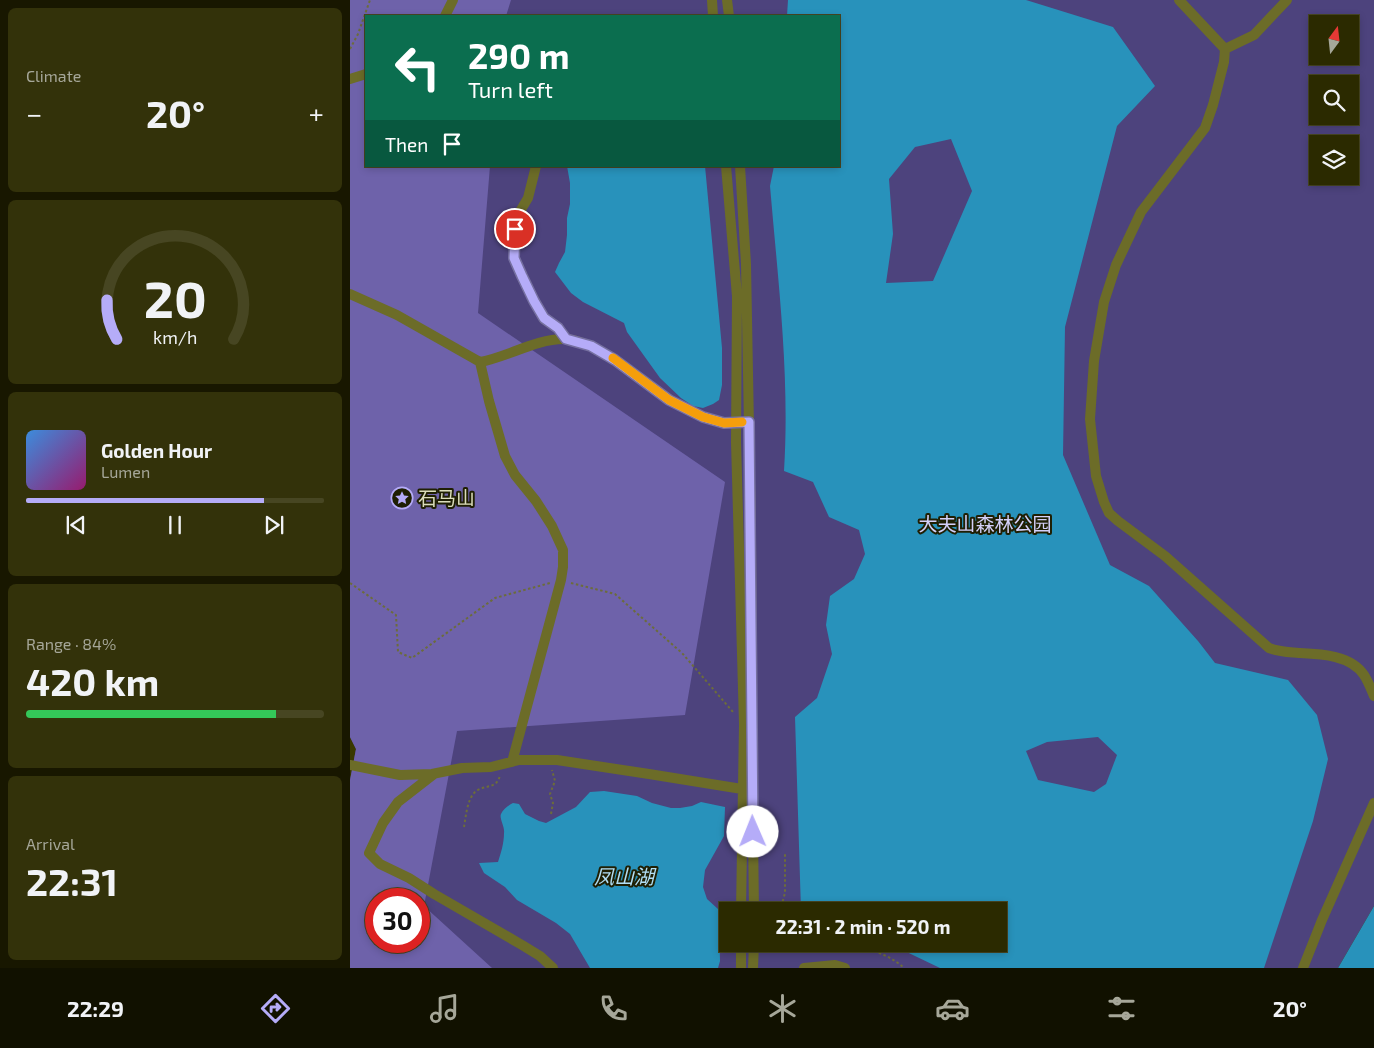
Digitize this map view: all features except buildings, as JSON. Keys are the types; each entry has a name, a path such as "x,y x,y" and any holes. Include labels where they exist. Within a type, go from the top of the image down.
{"street":[{"path":"446,15 453,0"},
{"path":"712,0 713,15"},
{"path":"727,0 728,15"},
{"path":"1179,0 1225,49 1224,62 1213,105 1204,128 1140,212 1116,265 1104,302 1094,361 1090,419 1096,476 1104,502 1118,522 1165,556 1268,648 1277,652 1341,658 1353,664 1364,674 1374,696"},
{"path":"1225,49 1254,35 1288,0"},
{"path":"350,79 365,74"},
{"path":"536,167 528,198 516,218 514,258 544,318 558,328 566,339"},
{"path":"726,167 737,296 736,422 744,724 741,902"},
{"path":"740,167 746,264 749,422 754,902"},
{"path":"350,294 396,315 480,362 550,341 566,339 591,346 615,360 669,400 703,417 724,423 749,422"},
{"path":"480,362 505,456 515,474 552,526 563,550 561,580 512,762"},
{"path":"350,765 400,775 434,774 462,768 491,767 519,760 551,760 742,789"},
{"path":"434,774 398,802 383,823 369,853 380,864 409,878 522,945 540,956 553,968"},
{"path":"1303,968 1322,920 1374,803"},
{"path":"741,952 741,968"},
{"path":"753,968 754,952"},
{"path":"804,968 835,965 845,968"}],"path":[{"path":"350,49 358,34 370,0"},
{"path":"551,760 555,781 550,794 553,803 551,814"},
{"path":"464,827 468,807 474,794 498,781 500,765"},
{"path":"782,902 785,892 784,852"},
{"path":"872,952 885,956 904,968"}],"green space":[{"name":"大夫山森林公园","path":"350,0 1374,0 1374,906 1338,968 350,968 350,780 356,749 350,737"}],"shaded area":[{"path":"350,0 511,0 506,15 365,15 365,167 490,167 478,313 725,482 685,715 457,731 427,888 365,888 365,953 430,953 430,911 492,968 350,968 350,780 356,749 350,737"}],"water":[{"path":"788,0 1026,0 1113,27 1155,86 1117,126 1065,327 1063,455 1110,565 1149,586 1215,663 1288,680 1317,715 1328,759 1313,821 1264,968 940,968 907,952 1007,952 1007,902 801,902 795,717 817,698 832,654 826,625 830,596 854,579 865,554 859,530 829,517 813,482 784,471 785,400 780,293 770,186 774,167 840,167 840,15 787,15","holes":["951,139 972,191 933,281 886,283 893,234 889,179 915,147","1098,737 1117,755 1106,784 1094,792 1038,780 1026,751 1047,742"]},
{"path":"567,167 705,167 722,348 722,385 719,400 713,404 703,408 693,406 681,398 660,378 627,332 624,323 583,302 571,293 555,272 565,252 567,218 570,204 570,183"},
{"name":"凤山湖","path":"604,791 637,796 652,803 671,808 692,806 701,802 725,807 724,836 705,870 703,887 707,899 718,909 720,961 718,968 590,968 570,934 556,923 517,900 505,887 484,873 479,863 498,862 504,837 501,814 508,806 513,803 519,804 525,814 546,823 576,807 590,792"},
{"path":"1374,906 1374,968 1338,968"}],"slow traffic":[{"path":"613,358 669,400 703,417 724,423 742,422"}],"place":[{"name":"石马山","path":"402,498"}],"route":[{"path":"515,229 514,258 522,276 544,318 558,328 566,339 591,346 615,360 669,400 703,417 724,423 749,422 753,832"}]}
